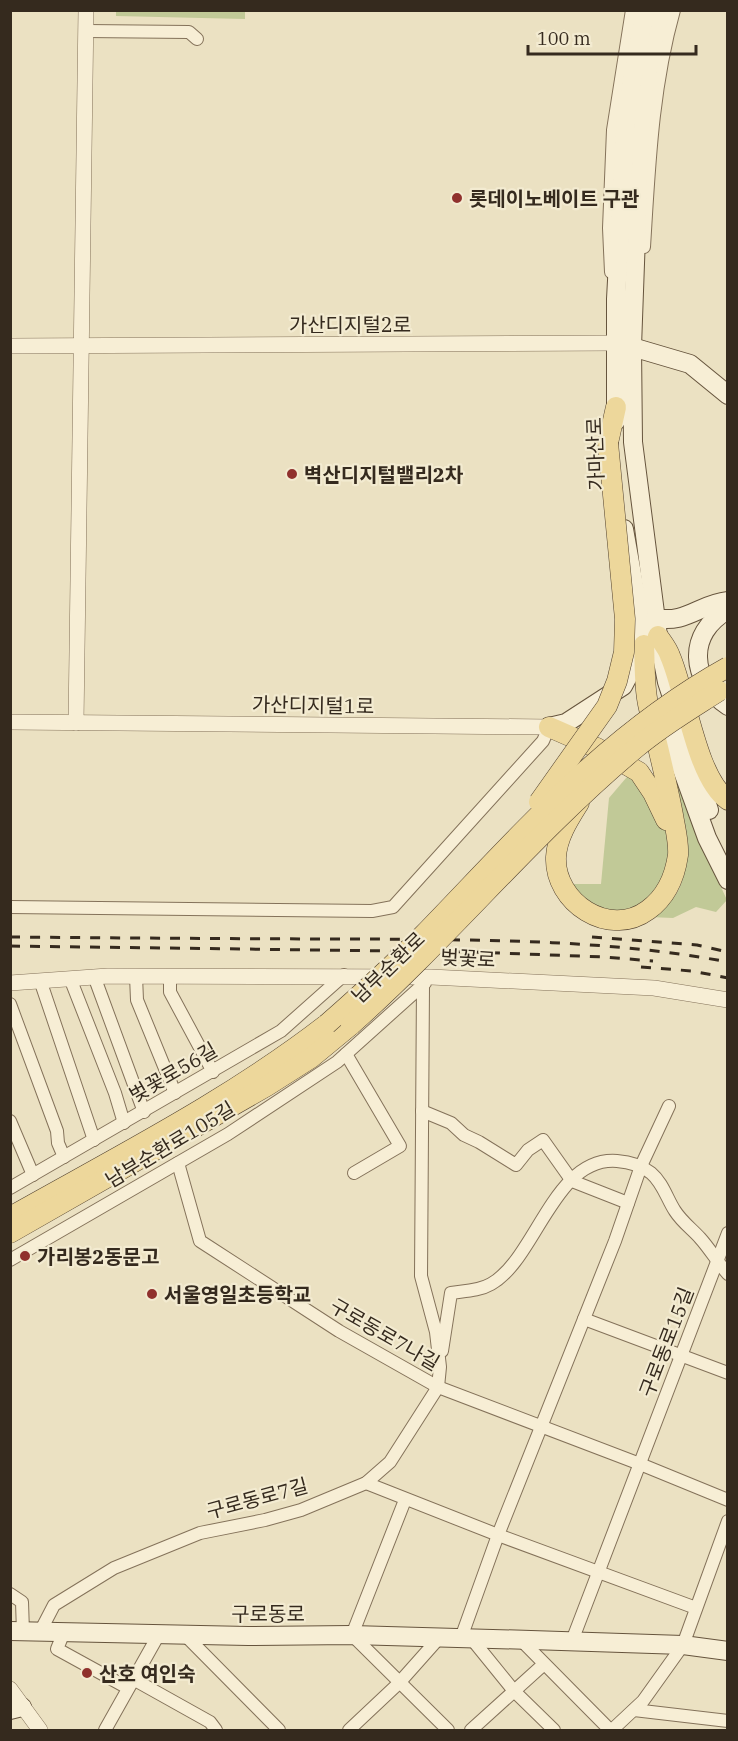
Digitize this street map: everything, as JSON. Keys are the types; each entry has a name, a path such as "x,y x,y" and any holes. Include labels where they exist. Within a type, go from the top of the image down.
{"main road":[{"name":"가마산로","path":"645,10 626,114 628,203 634,273 616,407 619,496 650,633 717,832 728,853"},
{"name":"가마산로","path":"661,10 642,98 616,299 625,345 657,697 707,837 728,880"},
{"path":"625,345 690,364 728,395"},
{"path":"518,833 607,706 617,681 624,652 625,619 608,443 616,407"},
{"path":"549,727 566,723 623,686 650,633 676,620 720,602 728,601"},
{"path":"725,693 712,694 700,673 697,661 700,641 707,626 728,610"},
{"path":"650,633 670,654 711,782 728,800"},
{"path":"583,795 559,841 556,854 559,878 565,892 585,911 614,920 633,918 648,910 664,893 674,875 678,844 669,792 648,701 650,633"},
{"name":"남부순환로","path":"10,1217 226,1095 282,1059 327,1024 423,935 547,805 643,721 698,683 728,667"},
{"name":"남부순환로","path":"10,1233 267,1086 311,1058 393,988 583,795 637,747 670,722 725,693"},
{"path":"549,727 597,748 639,772 660,806 678,844"},
{"name":"구로동로","path":"25,1631 520,1639 683,1645 728,1651"}],"street":[{"path":"76,723 86,10"},
{"path":"616,299 609,264 613,130 632,10"},
{"path":"634,273 644,257 656,92 666,38 674,10"},
{"path":"86,31 189,32 197,39"},
{"name":"가산디지털2로","path":"10,346 625,345"},
{"name":"가산디지털1로","path":"10,722 549,727"},
{"path":"10,907 372,911 393,907 543,741 549,727"},
{"name":"벚꽃로","path":"10,982 94,976 344,975 427,981 654,988 728,1000"},
{"name":"벚꽃로56길","path":"10,1188 282,1031 344,975"},
{"path":"94,976 144,1112"},
{"path":"136,976 137,1000 176,1093"},
{"path":"170,976 170,992 213,1072"},
{"path":"70,978 115,1093 124,1123"},
{"path":"40,980 94,1140"},
{"name":"남부순환로105길","path":"10,1260 228,1134 338,1062 427,981"},
{"name":"구로동로7길","path":"25,1631 54,1605 114,1568 200,1533 302,1510 366,1483 390,1462 438,1387 440,1367 436,1332 421,1276 422,1111 427,981"},
{"path":"10,1004 57,1131 58,1143 64,1158"},
{"path":"346,1054 400,1146 354,1173"},
{"path":"555,1731 466,1638 498,1535 584,1319 641,1166 669,1106"},
{"path":"422,1111 451,1123 464,1135 516,1165 528,1150 543,1140 572,1180 628,1203"},
{"path":"10,1121 33,1175"},
{"path":"440,1367 451,1293 491,1285 502,1276 518,1257 551,1204 572,1180 596,1164 626,1161 641,1166 653,1174 674,1210 704,1242 728,1274"},
{"name":"구로동로7나길","path":"178,1163 200,1241 339,1331 438,1387 541,1427"},
{"name":"구로동로15길","path":"572,1641 728,1233"},
{"path":"584,1319 728,1373"},
{"path":"541,1427 728,1500"},
{"path":"366,1483 405,1500 696,1608"},
{"path":"405,1500 352,1635 448,1731"},
{"path":"520,1639 611,1731 643,1701 683,1645 728,1521"},
{"path":"10,1594 22,1602 25,1631"},
{"path":"64,1632 57,1649 131,1684 211,1729"},
{"path":"105,1731 159,1634"},
{"path":"184,1634 279,1731"},
{"path":"349,1731 399,1683 439,1638"},
{"path":"471,1731 544,1664"},
{"path":"10,1689 16,1708 40,1731"},
{"path":"634,1710 728,1721"}],"green space":[{"path":"116,11 245,11 245,19 116,16"},
{"path":"668,761 727,900 716,912 696,907 673,918 649,917 674,897 681,884 685,868 680,811"},
{"path":"632,771 664,826 669,839 670,867 647,904 611,914 589,906 570,884 601,884 609,798"}],"railway":[{"path":"10,937 507,941 640,949 728,962"},
{"path":"592,937 697,945 728,952"},
{"path":"10,946 472,952 653,961"},
{"path":"641,967 692,971 728,978"}],"place":[{"name":"롯데이노베이트 구관","path":"457,198"},
{"name":"벽산디지털밸리2차","path":"292,474"},
{"name":"가리봉2동문고","path":"25,1256"},
{"name":"서울영일초등학교","path":"152,1294"},
{"name":"산호 여인숙","path":"87,1673"}]}
